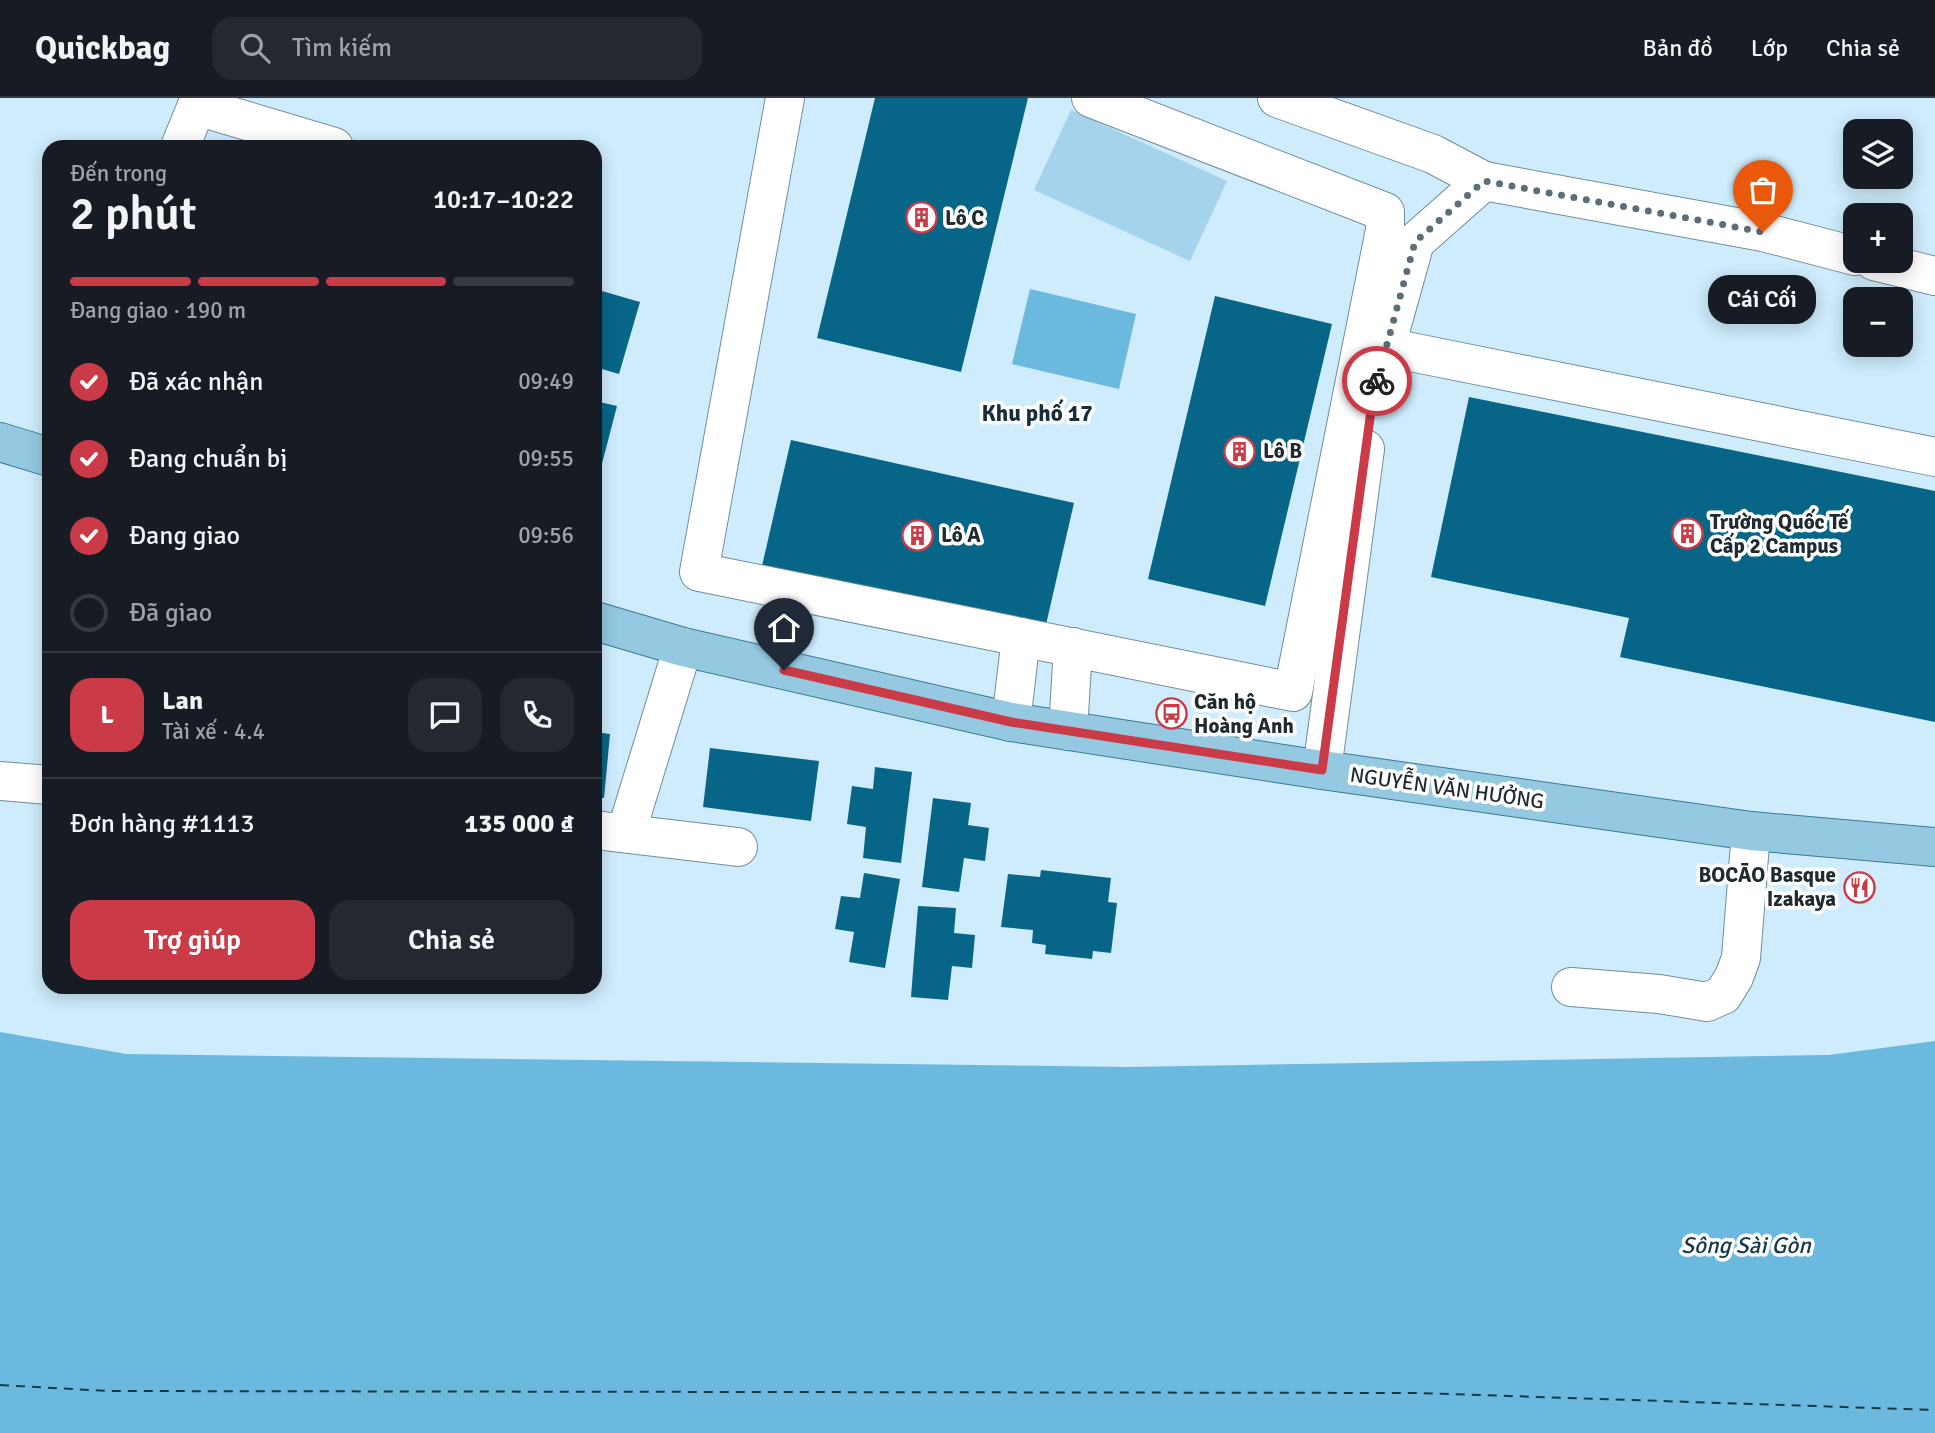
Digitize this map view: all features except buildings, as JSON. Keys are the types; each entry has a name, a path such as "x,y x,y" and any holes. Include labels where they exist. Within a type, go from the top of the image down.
{"main road":[{"path":"0,442 42,455"},
{"name":"NGUYỄN VĂN HƯỞNG","path":"602,623 683,647 1011,722 1322,770 1751,831 1935,847"}],"street":[{"path":"785,98 698,572 1293,692 1400,236 1484,181"},
{"path":"1091,98 1385,212 1400,236 1386,346 1373,396 1322,770"},
{"path":"1277,98 1433,155 1484,181 1763,232 1843,253"},
{"path":"183,140 199,102 313,140"},
{"path":"1913,271 1935,276"},
{"path":"1386,346 1935,457"},
{"path":"1011,722 1021,636"},
{"path":"683,647 610,831 738,847"},
{"path":"1068,731 1073,647"},
{"path":"0,781 42,784"},
{"path":"1571,987 1658,994 1707,1002 1723,995 1741,958 1751,831"}],"shaded area":[{"path":"1071,110 1227,181 1190,261 1034,190"}],"water":[{"path":"1030,289 1136,314 1119,389 1012,364"},
{"name":"Sông Sài Gòn","path":"0,1032 126,1054 1128,1067 1829,1055 1935,1041 1935,1433 0,1433"}],"ferry route":[{"path":"0,1385 109,1391 1417,1393 1935,1410"}],"way so far":[{"path":"1377,381 1415,242 1484,181 1763,232"}],"place":[{"name":"Lô C","path":"922,218"},
{"name":"Cái Cối","path":"1763,232"},
{"name":"Lô B","path":"1240,451"},
{"name":"Trường Quốc Tế Cấp 2 Campus","path":"1687,534"},
{"name":"Lô A","path":"918,535"},
{"name":"Căn hộ Hoàng Anh","path":"1171,714"},
{"name":"BOCĀO Basque Izakaya","path":"1859,887"}],"district":[{"name":"Khu phố 17","path":"1037,413"}],"route":[{"path":"784,670 1011,722 1322,770 1377,381"}]}
